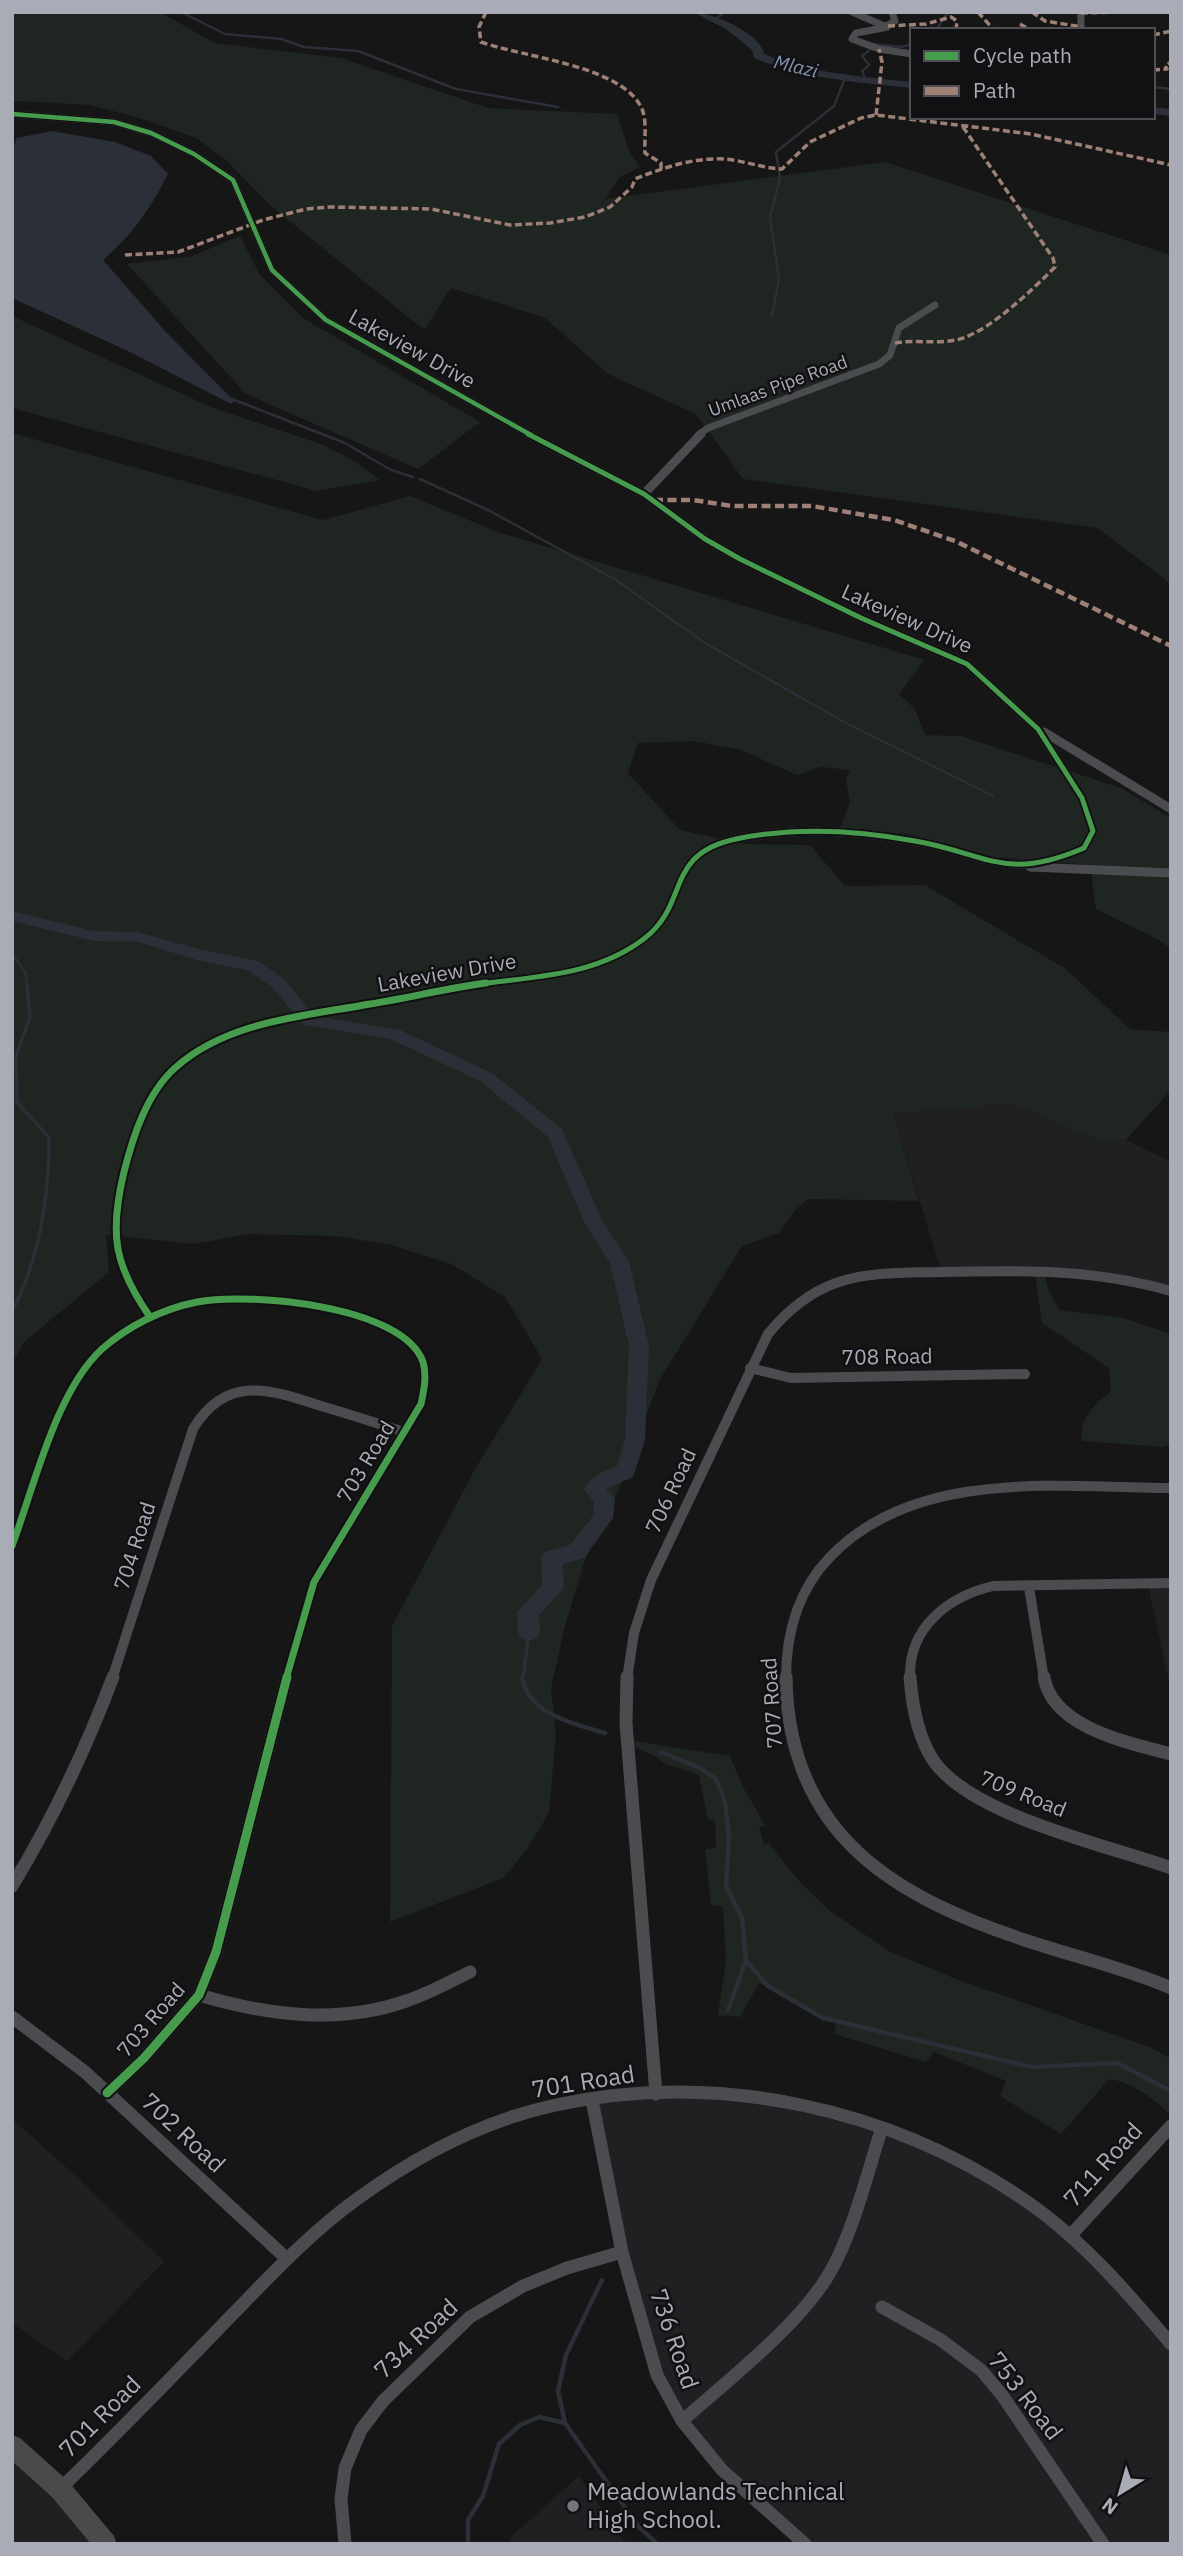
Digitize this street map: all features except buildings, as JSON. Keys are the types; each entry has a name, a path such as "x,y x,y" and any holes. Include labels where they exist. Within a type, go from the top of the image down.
{"street":[{"path":"852,12 887,27"},
{"path":"892,12 895,21 887,27 856,33 852,39 879,49 910,54"},
{"name":"Lakeview Drive","path":"12,114 114,122 151,133 216,167 237,186 272,270 326,320 534,437 644,494 705,539 740,559 851,614 967,664 1038,729 1077,789 1093,831 1084,848 1058,858 1017,866 916,840 888,836 809,833 741,838 718,843 693,858 681,874 667,914 658,926 643,940 598,964 576,972 490,982 295,1018 252,1029 198,1051 169,1074 149,1104 125,1168 117,1226 118,1249 126,1280 150,1317"},
{"name":"Umlaas Pipe Road","path":"644,494 692,440 708,428 873,367 886,360 901,326 935,306"},
{"path":"1038,729 1171,809"},
{"path":"1017,866 1171,873"},
{"name":"706 Road","path":"656,2094 626,1723 625,1682 630,1641 651,1580 768,1334 780,1318 819,1291 837,1283 885,1274 1065,1269 1111,1275 1171,1291"},
{"name":"703 Road","path":"12,1546 58,1415 72,1385 101,1350 150,1317 187,1304 239,1297 287,1301 361,1316 385,1325 403,1336 416,1351 426,1372 426,1388 404,1432 314,1581 286,1674 216,1952 198,1995 144,2058 107,2093"},
{"name":"708 Road","path":"750,1368 791,1378 1025,1374"},
{"name":"704 Road","path":"12,1886 51,1822 75,1773 134,1615 192,1429 206,1408 229,1394 257,1389 273,1390 404,1432"},
{"name":"707 Road","path":"1171,1488 998,1490 949,1495 901,1508 877,1519 850,1537 809,1580 796,1610 787,1644 786,1676 796,1759 804,1777 836,1829 874,1868 903,1889 936,1906 1029,1941 1171,1988"},
{"name":"709 Road","path":"1171,1584 993,1586 967,1593 941,1608 917,1639 910,1657 913,1692 925,1745 936,1764 953,1783 988,1805 1171,1868"},
{"path":"1029,1587 1045,1684 1051,1698 1080,1725 1171,1754"},
{"path":"198,1995 274,2015 358,2014 398,2005 470,1972"},
{"name":"702 Road","path":"12,2017 53,2046 107,2093 287,2259"},
{"name":"701 Road","path":"60,2489 287,2259 328,2220 355,2200 382,2181 444,2146 536,2111 592,2099 696,2093 765,2098 839,2113 922,2143 988,2177 1026,2201 1070,2236 1114,2278 1171,2344"},
{"name":"736 Road","path":"592,2099 622,2252 657,2375 682,2421 722,2470 805,2544"},
{"name":"711 Road","path":"1070,2236 1171,2126"},
{"path":"682,2421 754,2357 801,2310 829,2275 842,2247 883,2128"},
{"name":"734 Road","path":"345,2544 341,2499 345,2469 361,2430 383,2401 470,2317 523,2286 566,2268 622,2252"},
{"name":"753 Road","path":"882,2307 941,2340 981,2370 1002,2395 1103,2544"},
{"path":"12,2446 60,2489 106,2544"}],"shaded area":[{"path":"12,12 151,12 165,15 215,43 341,58 488,108 617,114 630,153 640,167 620,177 605,199 885,162 1171,255 1171,584 1098,528 743,479 696,414 608,374 545,318 451,288 424,330 271,206 226,160 196,138 143,119 90,105 19,101 12,103"},
{"path":"52,131 115,142 151,156 168,174 140,220 103,260 165,331 234,401 231,404 130,352 12,298 12,151 17,138"},
{"path":"240,236 260,275 303,318 480,422 418,469 246,394 127,264 192,256"},
{"path":"12,316 211,407 321,444 351,459 380,480 317,491 12,408"},
{"path":"12,433 323,520 410,496 498,532 925,660 899,694 915,709 925,735 961,736 1121,788 1171,818 1171,949 1159,940 1096,909 1090,865 996,857 908,834 840,828 850,802 846,780 850,770 821,767 797,775 741,750 694,741 638,743 628,773 680,830 745,844 810,845 845,886 925,885 1066,969 1130,1029 1171,1032 1171,1090 1126,1140 1102,1143 1013,1104 894,1114 919,1201 808,1199 795,1210 779,1233 742,1246 659,1381 619,1489 584,1563 565,1626 551,1689 556,1733 549,1813 526,1851 503,1878 390,1922 392,1626 474,1471 542,1359 505,1297 451,1264 391,1245 336,1236 248,1234 194,1244 106,1235 109,1272 24,1342 12,1364"},
{"path":"1013,1104 1101,1143 1126,1140 1171,1162 1171,1290 1134,1279 941,1271 894,1114"},
{"path":"1035,1275 1045,1276 1049,1292 1060,1310 1123,1318 1171,1334 1171,1444 1163,1447 1082,1441 1085,1418 1111,1391 1109,1368 1042,1323"},
{"path":"1171,1584 1171,1691 1148,1585"},
{"path":"628,1740 730,1756 743,1787 765,1825 759,1828 764,1844 769,1844 800,1882 830,1911 889,1951 956,1979 1152,2048 1171,2059 1171,2115 1135,2088 1109,2079 1061,2134 1000,2096 1006,2081 934,2052 926,2062 834,2034 836,2023 810,2012 759,1983 740,2017 718,2015 726,1960 723,1907 711,1905 705,1849 716,1848 715,1821 708,1820 699,1775 663,1763 629,1744"},
{"path":"732,2094 910,2139 1051,2221 1171,2345 1171,2544 804,2544 722,2471 656,2375 592,2100"},
{"path":"12,2119 76,2176 164,2262 67,2361 12,2323"},
{"path":"12,2447 106,2544 12,2544"},
{"name":"Meadowlands Technical High School.","path":"579,2476 626,2544 509,2544 511,2537"}],"waterway":[{"path":"181,12 225,34 281,39 304,47 358,51 456,89 558,107"},
{"name":"Mlazi","path":"698,12 730,27 758,49 758,56 776,64 833,76 910,85"},
{"path":"715,19 725,12"},
{"path":"937,28 948,12"},
{"path":"872,44 901,47 910,45"},
{"path":"866,81 862,71 869,65 862,56 871,49"},
{"path":"772,316 779,279 770,217 780,178 776,152 834,106 845,78"},
{"path":"1155,87 1171,89"},
{"name":"Mlazi","path":"1155,110 1171,113"},
{"path":"232,399 345,443 391,470 413,477"},
{"path":"420,479 490,511 616,580 705,643 846,723 993,796"},
{"path":"12,916 94,936 138,937 197,954 252,965 277,982 310,1021 394,1034 486,1077 556,1133 593,1222 619,1262 629,1300 639,1346 635,1440 626,1471 601,1481 594,1489 605,1498 603,1518 577,1552 552,1558 553,1588 528,1612 529,1632"},
{"path":"12,953 26,974 27,985"},
{"path":"12,1312 22,1292 36,1249 45,1206 49,1161 49,1138 17,1102 16,1056 30,1017 27,983"},
{"path":"523,1679 529,1632"},
{"path":"522,1677 533,1701 543,1709 554,1716 605,1733"},
{"path":"661,1752 700,1768 716,1779 725,1802 729,1837 726,1886 742,1918 746,1961"},
{"path":"728,2010 746,1961"},
{"path":"746,1961 768,1986 823,2018 1032,2067 1117,2063 1171,2091"},
{"path":"565,2423 558,2391 566,2355 602,2280"},
{"path":"468,2544 468,2520 483,2496 499,2444 520,2425 539,2417 565,2423"},
{"path":"565,2423 638,2526 657,2544"}],"marked path":[{"path":"486,12 479,27 481,42 592,73 630,92 640,104 645,122 645,153 661,163 661,169"},
{"path":"978,12 992,28"},
{"path":"1032,12 1045,21 1082,27"},
{"path":"1081,13 1121,12"},
{"path":"888,26 926,24 951,17 957,21 956,28"},
{"path":"1020,24 1027,28"},
{"path":"1155,35 1171,31"},
{"path":"876,115 882,62 879,49"},
{"path":"1155,70 1167,69 1165,66 1171,62"},
{"path":"125,255 178,252 263,220 306,209 330,207 431,209 510,225 550,223 585,217 610,207 632,187 635,179 666,167 705,160 732,160 757,167 782,169 810,142 861,118 876,115 1031,134 1171,165"},
{"path":"895,343 952,340 969,335 1009,308 1055,267 1053,258 963,127"},
{"path":"654,500 693,500 732,506 812,506 894,520 955,541 1171,646"}],"cycle path":[{"path":"12,114 114,122 151,133 194,154 233,180 272,270 326,320 534,437 644,494 705,539 740,559 861,618 967,664 1038,729 1082,798 1093,831 1084,848 1051,860 1016,866 990,862 925,842 872,835 788,833 727,841 700,853 686,867 667,913 651,933 625,951 597,964 558,975 462,986 297,1017 218,1040 176,1067 159,1087 140,1123 123,1175 117,1220 118,1252 126,1280 150,1317"},
{"path":"12,1546 57,1419 79,1375 113,1340 152,1317 195,1302 224,1299 252,1298 293,1303 341,1312 381,1325 399,1334 413,1346 423,1361 426,1380 421,1404 314,1582 303,1614 216,1952 199,1995 144,2058 107,2093"}],"place":[{"name":"Meadowlands Technical High School.","path":"573,2506"}]}
